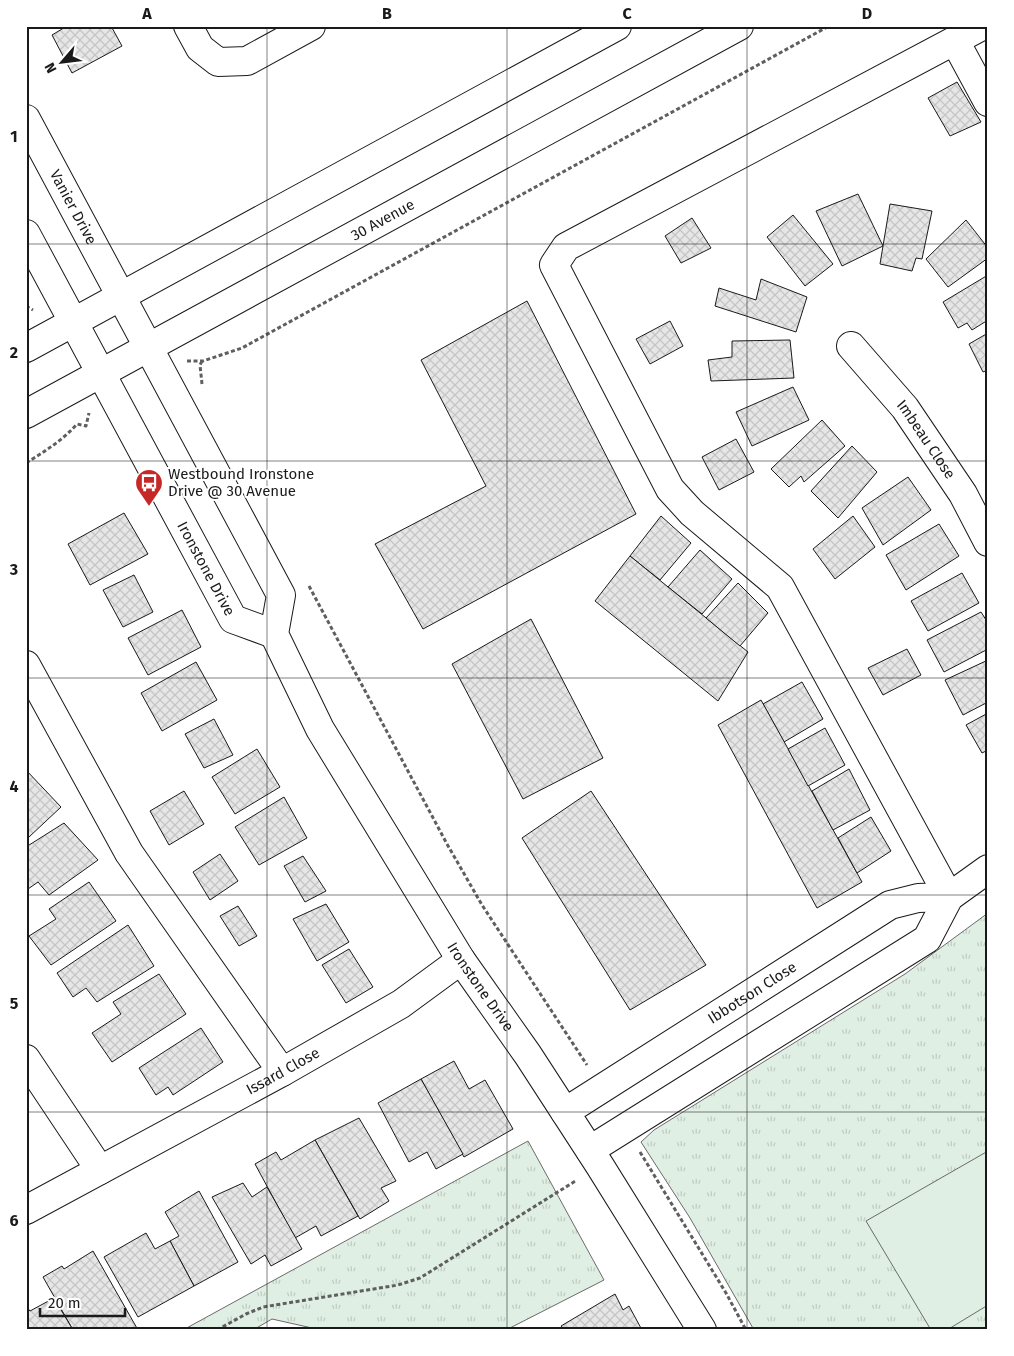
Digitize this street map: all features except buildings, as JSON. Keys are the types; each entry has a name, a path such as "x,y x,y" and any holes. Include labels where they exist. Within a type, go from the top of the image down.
{"street":[{"path":"188,26 200,48 218,62 246,61 311,26"},
{"path":"26,348 617,26"},
{"name":"30 Avenue","path":"26,414 739,26"},
{"path":"949,897 780,587 692,513 670,489 554,265 566,246 982,26"},
{"path":"955,41 988,102"},
{"name":"Vanier Drive","path":"26,119 148,347"},
{"path":"26,234 73,322"},
{"name":"Ironstone Drive","path":"73,322 233,619 274,634 320,729 461,960 528,1056 590,1150 702,1330"},
{"name":"Imbeau Close","path":"851,346 905,408 962,494 988,542"},
{"path":"148,347 281,595 274,634"},
{"path":"26,665 129,853 282,1072"},
{"path":"590,1150 927,939 949,897 988,869"},
{"name":"Ibbotson Close","path":"565,1112 890,905 918,898 949,897"},
{"name":"Issard Close","path":"26,1210 282,1072 401,1004 461,960"},
{"path":"26,1058 100,1170"}],"path":[{"path":"195,362 242,348 829,26"},
{"path":"202,387 200,365 203,361"},
{"path":"26,463 64,438 76,424 86,426"},
{"path":"304,578 452,853 517,959 589,1068"},
{"path":"636,1151 641,1152 651,1167 746,1330"},
{"path":"217,1330 263,1306 398,1285 420,1278 578,1179"}],"green space":[{"path":"988,913 988,1330 754,1330 690,1218 641,1142 654,1130 905,974"},
{"path":"528,1141 604,1280 506,1330 321,1330 272,1319 253,1330 183,1330"},
{"path":"988,1151 988,1305 947,1330 931,1330 866,1221"}],"place":[{"name":"Westbound Ironstone Drive @ 30 Avenue","path":"149,507"}]}
